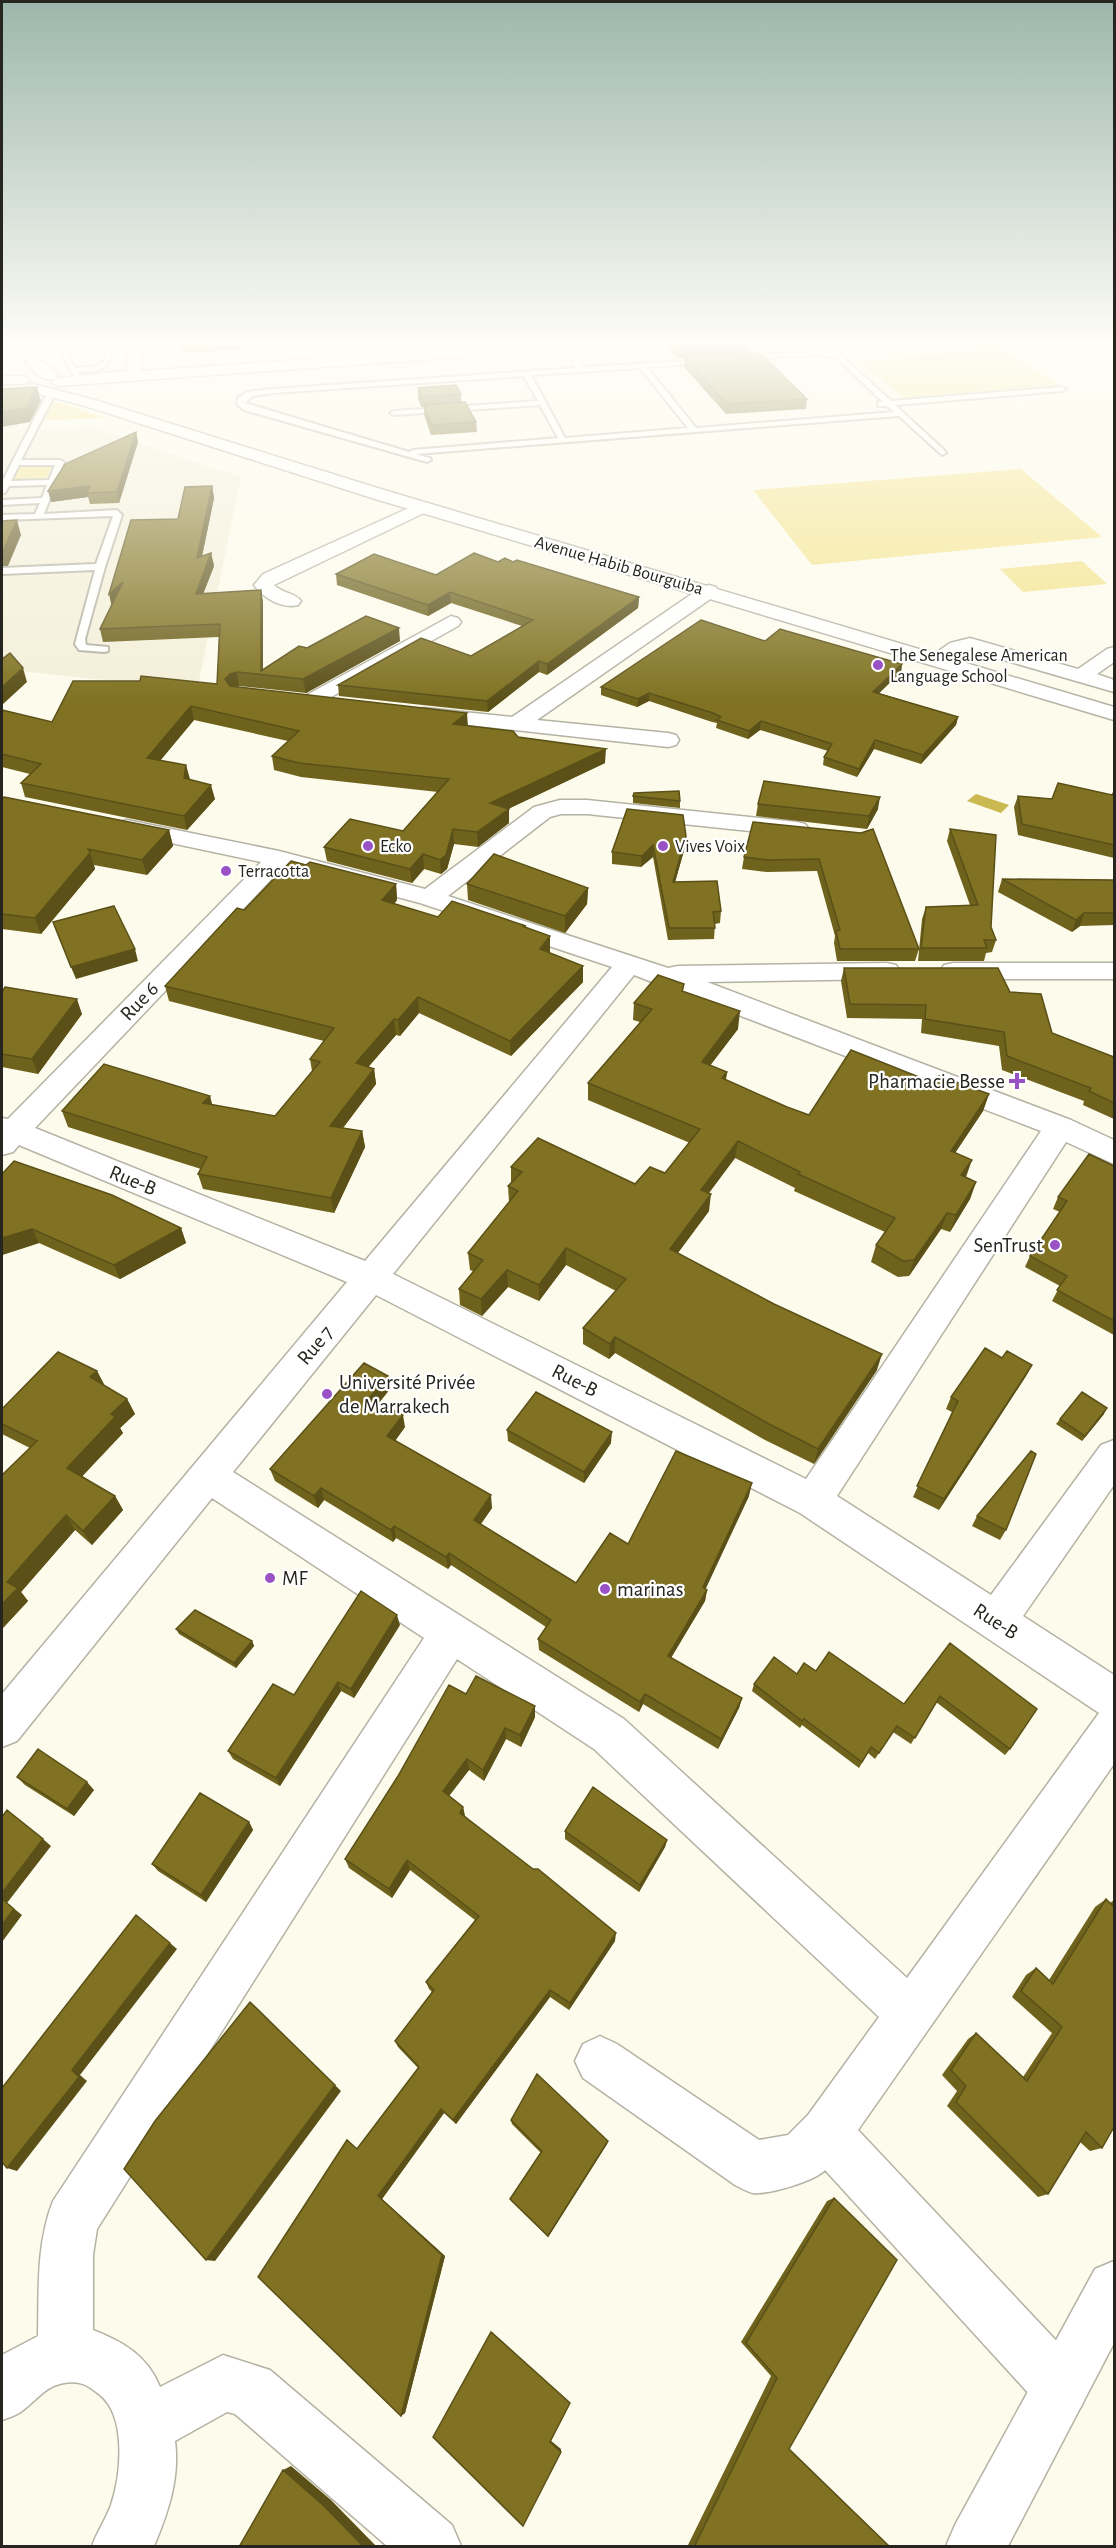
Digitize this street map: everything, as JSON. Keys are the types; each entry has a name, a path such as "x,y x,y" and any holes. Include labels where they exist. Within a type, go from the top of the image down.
{"street":[{"name":"Avenue Habib Bourguiba","path":"281,463 1114,714"},
{"path":"291,601 272,593 263,585 270,578 422,507"},
{"path":"516,724 709,591"},
{"path":"310,701 451,622"},
{"path":"936,660 957,647 970,644 1114,686"},
{"path":"1081,676 1114,653"},
{"path":"287,699 345,705"},
{"path":"402,711 668,740"},
{"path":"429,898 542,812 560,807 587,807 823,832"},
{"path":"105,822 232,847 429,898 661,975 1060,1127 1114,1153"},
{"name":"Rue 6","path":"5,1134 277,859"},
{"name":"Rue 7","path":"2,1726 628,964"},
{"path":"661,975 808,971 1114,972"},
{"path":"813,1501 1060,1127"},
{"name":"Rue-B","path":"5,1134 370,1277 813,1501 1114,1699"},
{"path":"996,1621 1114,1456"},
{"path":"207,1475 609,1734 912,2015"},
{"path":"65,2354 66,2255 72,2220 451,1632"},
{"path":"600,2061 753,2167 801,2158 826,2133 912,2015 1114,1728"},
{"path":"826,2133 1061,2387"},
{"path":"976,2547 1114,2289"},
{"path":"2,2392 8,2384 36,2364 65,2354 92,2356 117,2370 135,2393 146,2426 148,2464 141,2504 122,2547"},
{"path":"146,2426 223,2383 250,2390 431,2547"}],"lane":[{"path":"3,487 15,463"},
{"path":"39,516 58,463"},
{"path":"3,487 51,483"},
{"path":"2,502 45,500"},
{"path":"2,518 117,513 80,644 83,648 104,649"},
{"path":"2,571 100,567"}],"shaded area":[{"path":"2,463 198,463 241,477 197,690 2,669"},
{"path":"26,464 52,466 46,478 34,481 13,479 18,467"},
{"path":"1021,469 1102,537 812,565 753,490"},
{"path":"1082,561 1107,584 1023,592 1000,569"},
{"path":"976,794 1009,805 1001,813 967,801"}],"building":[{"path":"126,463 117,492 87,493 90,486 48,491 65,464"},
{"path":"212,486 197,558 211,553 196,594 261,590 261,671 299,646 307,648 366,616 399,628 303,679 237,672 225,679 230,686 467,713 453,724 513,731 518,737 606,749 490,803 509,809 477,832 453,829 446,855 440,860 423,854 410,869 324,847 350,819 403,831 449,779 299,763 272,756 299,731 191,706 147,758 186,765 184,778 211,785 184,816 21,783 41,764 2,754 2,710 52,722 73,681 140,681 141,676 217,684 220,624 100,629 123,582 109,594 131,520 178,519 185,487"},
{"path":"17,520 3,551 2,551 2,521"},
{"path":"474,553 498,562 505,558 513,562 517,560 639,597 547,664 539,661 487,701 338,685 421,638 471,656 533,620 450,592 428,605 336,574 374,554 436,575"},
{"path":"701,620 765,641 780,629 902,664 873,692 958,717 923,755 875,740 859,769 824,757 832,744 761,721 749,731 717,720 721,717 713,713 649,693 638,699 601,687"},
{"path":"10,653 23,668 2,687 2,659"},
{"path":"764,781 880,797 869,816 758,804"},
{"path":"1058,783 1112,795 1114,792 1114,845 1022,824 1018,796 1052,799"},
{"path":"679,791 680,801 633,796 634,793"},
{"path":"4,797 169,830 142,860 88,849 90,853 35,918 2,914 2,799"},
{"path":"627,809 683,815 686,836 673,882 717,881 721,911 713,912 715,928 669,928 653,845 642,856 612,852"},
{"path":"753,822 861,833 873,829 919,949 840,949 836,931 840,930 819,859 769,860 744,857"},
{"path":"950,829 996,835 991,927 996,940 984,940 987,948 921,948 926,907 978,905"},
{"path":"494,854 588,888 565,916 467,884"},
{"path":"291,861 306,865 310,862 396,884 382,900 438,917 452,901 526,926 522,926 550,936 540,949 583,966 510,1041 418,997 398,1020 394,1019 356,1063 374,1069 330,1126 362,1131 331,1198 198,1174 207,1157 62,1111 104,1064 210,1096 203,1103 275,1116 320,1062 310,1059 334,1028 165,986 237,908 244,910"},
{"path":"1002,879 1114,880 1114,913 1084,913 1076,920"},
{"path":"114,906 135,949 71,967 53,922"},
{"path":"844,968 998,968 1010,992 1041,994 1052,1033 1114,1057 1114,1103 1089,1091 1091,1088 1007,1056 1004,1032 925,1019 926,1005 850,1004"},
{"path":"658,975 684,984 682,991 740,1011 702,1062 727,1072 722,1078 809,1115 851,1050 934,1083 939,1076 989,1094 951,1151 972,1160 961,1175 976,1182 956,1215 947,1213 914,1260 903,1261 876,1245 895,1218 798,1174 800,1172 738,1141 701,1190 711,1194 670,1249 774,1304 882,1354 818,1449 615,1337 610,1344 583,1328 626,1279 566,1248 539,1285 507,1270 481,1299 459,1289 483,1260 468,1253 518,1191 508,1186 522,1172 511,1167 538,1138 635,1184 650,1167 665,1173 700,1129 588,1083 652,1009 634,1003"},
{"path":"5,987 77,999 32,1059 2,1054 2,992"},
{"path":"1089,1154 1114,1166 1114,1321 1057,1290 1067,1276 1030,1256 1067,1201 1058,1197"},
{"path":"14,1161 112,1195 181,1228 114,1265 32,1229 2,1238 2,1174"},
{"path":"985,1348 1002,1358 1007,1351 1032,1365 944,1499 917,1486 958,1401 951,1397"},
{"path":"58,1352 97,1371 90,1377 127,1399 111,1414 115,1417 67,1468 115,1496 83,1531 66,1515 7,1582 18,1588 2,1604 2,1475 37,1441 2,1424 2,1409"},
{"path":"364,1363 388,1376 369,1398 403,1415 387,1436 491,1495 474,1520 576,1583 610,1533 628,1544 676,1451 752,1483 703,1587 707,1590 668,1656 742,1698 721,1739 645,1694 640,1702 538,1639 551,1620 449,1553 446,1557 394,1526 391,1530 321,1488 314,1496 270,1469"},
{"path":"536,1392 612,1432 584,1472 507,1430"},
{"path":"1082,1392 1107,1408 1085,1436 1060,1419"},
{"path":"1031,1451 1036,1454 1006,1530 977,1516"},
{"path":"361,1591 397,1615 351,1689 338,1682 276,1778 228,1751 273,1684 294,1695"},
{"path":"195,1610 252,1641 234,1663 176,1629"},
{"path":"950,1643 1037,1709 1010,1749 940,1696 915,1738 897,1726 879,1753 871,1747 862,1762 804,1719 802,1721 754,1684 774,1657 797,1674 804,1663 816,1671 829,1652 904,1704"},
{"path":"476,1676 535,1706 520,1735 505,1728 483,1770 467,1759 443,1791 463,1807 460,1813 533,1869 538,1869 616,1933 570,2003 550,1990 453,2120 441,2109 378,2196 442,2255 401,2416 258,2277 347,2140 357,2149 419,2067 395,2041 434,1990 426,1982 479,1916 407,1860 389,1889 345,1859 398,1776 449,1685 466,1694"},
{"path":"38,1749 87,1782 67,1809 17,1777"},
{"path":"593,1787 667,1840 640,1885 565,1831"},
{"path":"200,1793 249,1822 201,1895 152,1864"},
{"path":"7,1810 43,1839 2,1893 2,1817"},
{"path":"2,1899 14,1909 2,1925"},
{"path":"1106,1899 1114,1907 1114,2127 1102,2148 1086,2132 1048,2194 956,2102 966,2086 951,2070 976,2033 1027,2081 1062,2027 1021,1991 1036,1968 1053,1984"},
{"path":"136,1915 170,1943 72,2070 79,2077 7,2168 2,2162 2,2088"},
{"path":"250,2002 335,2085 206,2260 124,2169 155,2121"},
{"path":"537,2074 608,2141 548,2236 510,2199 542,2151 511,2120"},
{"path":"834,2198 897,2260 789,2449 890,2547 694,2547 777,2378 746,2343"},
{"path":"491,2332 570,2403 550,2442 561,2452 523,2526 433,2437"},
{"path":"283,2470 324,2506 364,2547 239,2547"}],"place":[{"name":"The Senegalese American Language School","path":"878,665"},
{"name":"Ecko","path":"368,846"},
{"name":"Vives Voix","path":"663,846"},
{"name":"Terracotta","path":"226,871"},
{"name":"Pharmacie Besse","path":"1017,1081"},
{"name":"SenTrust","path":"1055,1245"},
{"name":"Université Privée de Marrakech","path":"327,1394"},
{"name":"MF","path":"270,1578"},
{"name":"marinas","path":"605,1589"}]}
